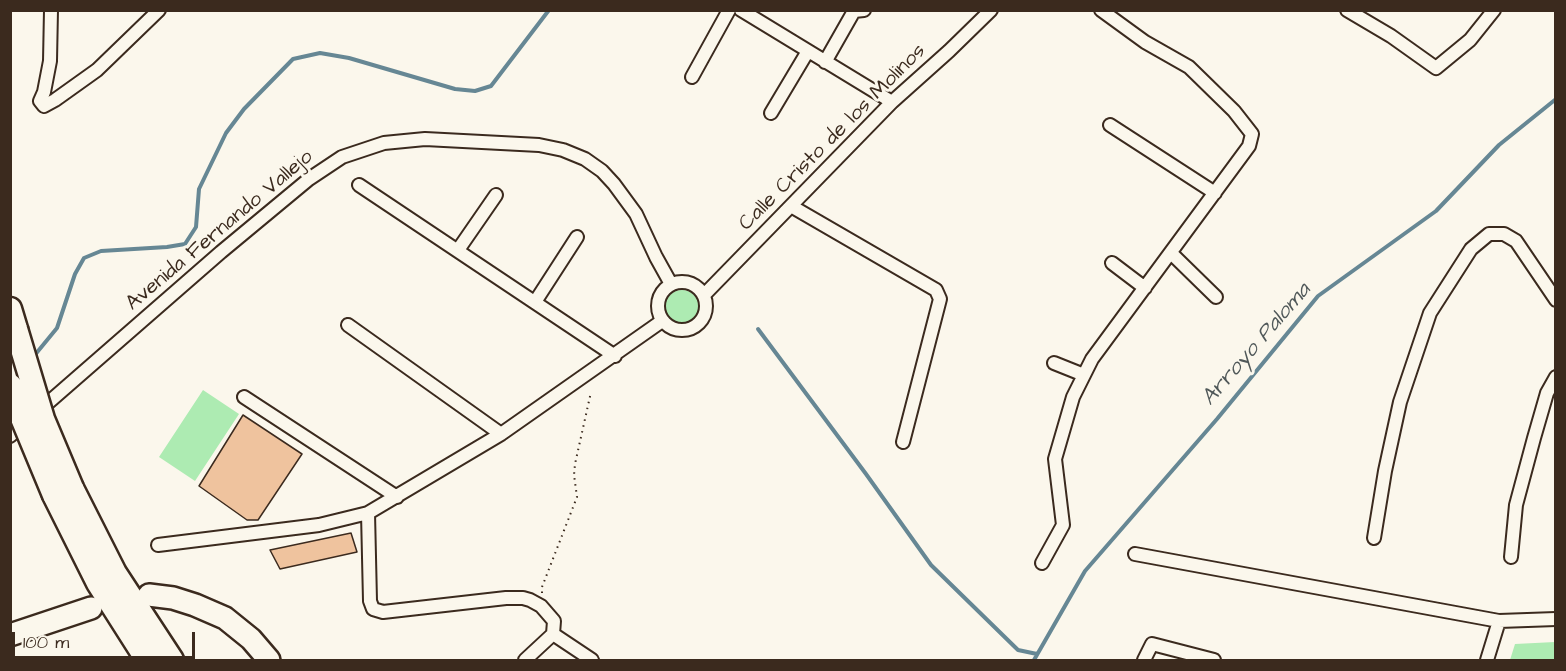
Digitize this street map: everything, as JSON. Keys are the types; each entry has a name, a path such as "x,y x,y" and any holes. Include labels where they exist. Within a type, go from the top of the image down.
{"highway":[{"path":"14,319 63,492 98,584 147,660"},
{"path":"10,385 17,406 63,492 172,660"},
{"path":"149,595 195,604 225,618 251,639 269,660"},
{"path":"10,635 91,608"}],"street":[{"path":"51,10 50,61 44,92 40,100 44,106 97,70 159,10"},
{"path":"692,77 729,10"},
{"path":"741,10 755,14 825,62 892,102"},
{"path":"825,62 854,11 864,10"},
{"name":"Calle Cristo de los Molinos","path":"704,295 892,102 991,10"},
{"path":"1042,563 1063,525 1055,459 1073,396 1092,360 1249,146 1252,134 1234,111 1189,67 1145,42 1101,10"},
{"path":"1347,10 1391,36 1436,68 1470,40 1494,10"},
{"path":"771,113 808,51"},
{"path":"1110,125 1215,193"},
{"name":"Avenida Fernando Vallejo","path":"10,436 220,252 309,179 342,157 384,143 425,139 539,145 563,150 585,159 615,184 636,214 671,284"},
{"path":"359,184 615,356"},
{"path":"458,250 496,195"},
{"path":"791,206 936,290 940,299 903,442"},
{"path":"1374,538 1400,402 1430,313 1472,249 1489,234 1504,234 1516,241 1556,300"},
{"path":"535,302 577,237"},
{"path":"1171,252 1216,297"},
{"path":"1112,263 1145,288"},
{"path":"686,282 693,284 704,295 707,303 704,319 692,329 676,330 662,321 658,305 664,290 671,284 686,282"},
{"path":"158,545 319,525 368,513 501,434 662,321"},
{"path":"348,326 501,434"},
{"path":"1054,363 1084,375"},
{"path":"1511,557 1516,505 1548,393 1556,377"},
{"path":"244,397 397,497"},
{"path":"368,513 370,601 373,609 383,612 523,598 541,606 554,621 553,634 525,660"},
{"path":"1135,554 1499,621 1556,619"},
{"path":"1487,660 1499,621"},
{"path":"553,634 592,660"},
{"path":"1144,660 1152,645 1214,660"}],"path":[{"path":"541,606 542,587 577,497 575,464 591,392"}],"green space":[{"path":"682,290 694,295 699,307 694,319 682,324 670,319 665,307 670,295"},
{"path":"203,390 239,414 195,481 159,457"},
{"path":"1555,642 1555,660 1510,660 1515,644"}],"building":[{"path":"243,415 302,454 258,520 247,520 199,486"},
{"path":"351,533 357,552 280,569 270,550"}],"waterway":[{"path":"34,356 57,328 75,274 84,258 101,251 185,244 196,227 199,189 226,133 244,109 293,59 320,53 349,58 455,89 475,91 491,86 549,10"},
{"name":"Arroyo Paloma","path":"1034,660 1085,571 1217,419 1318,296 1436,211 1499,145 1556,99"},
{"path":"758,329 931,565 1018,650 1037,654"}]}
